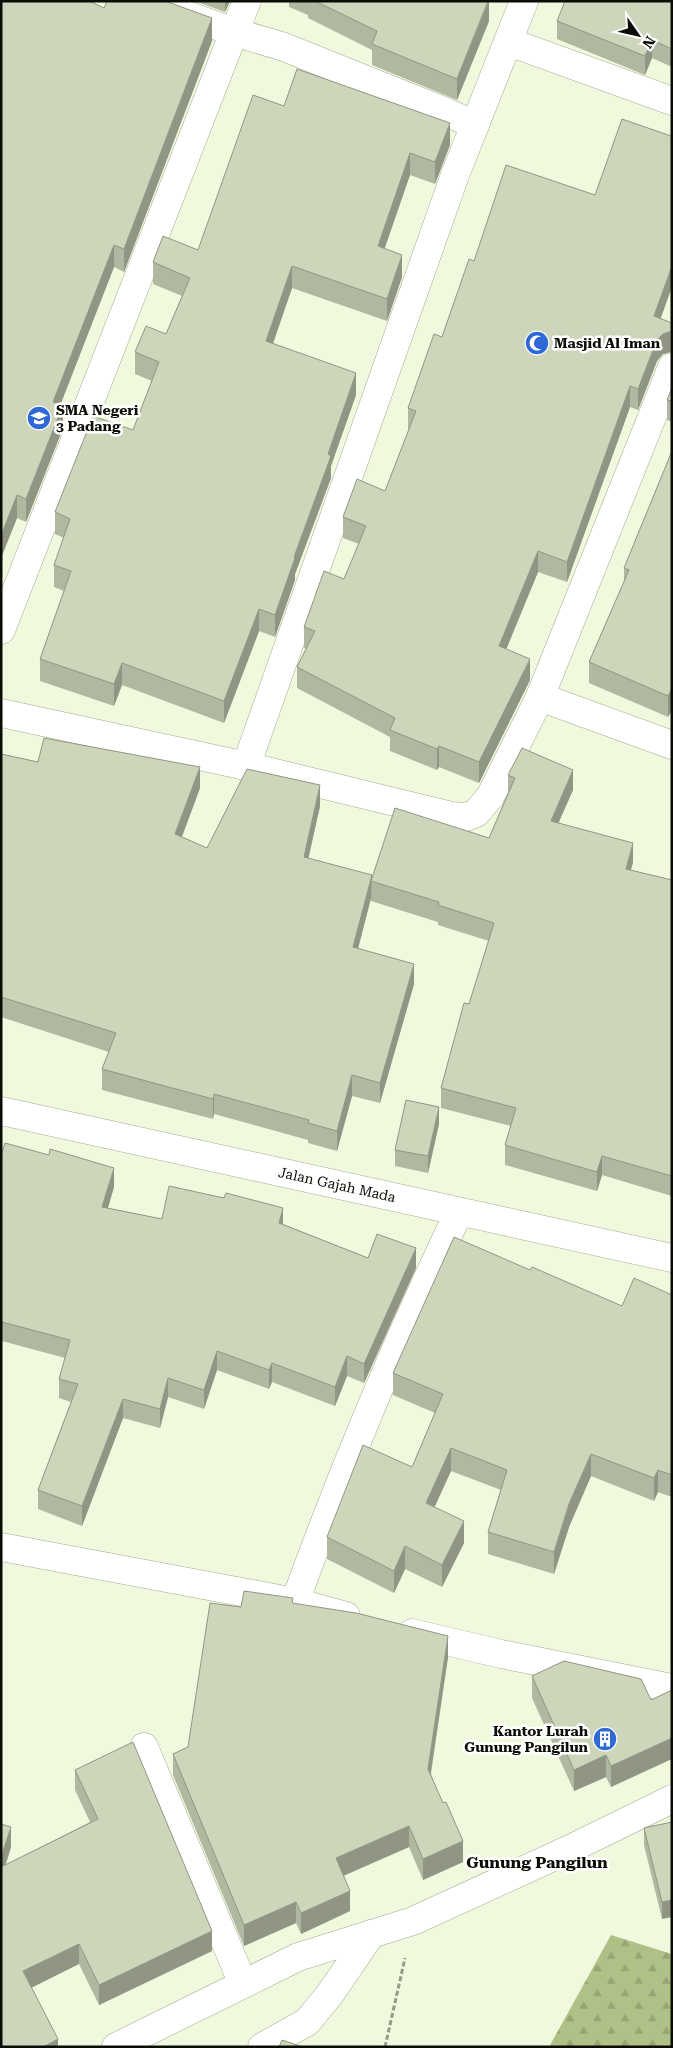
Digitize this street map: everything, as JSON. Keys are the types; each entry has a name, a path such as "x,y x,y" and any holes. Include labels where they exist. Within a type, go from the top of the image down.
{"street":[{"path":"148,1 234,32 284,47 446,112 475,126"},
{"path":"1,630 247,1"},
{"path":"246,766 456,175 524,1"},
{"path":"509,42 672,101"},
{"path":"1,714 246,766 452,816 466,817 476,813 490,797 540,696 672,367"},
{"path":"540,696 672,745"},
{"name":"Jalan Gajah Mada","path":"1,1111 672,1258"},
{"path":"295,1602 333,1498 419,1296 459,1212"},
{"path":"1,1547 295,1602 375,1624 501,1654 672,1688"},
{"path":"144,1747 243,1984"},
{"path":"116,2047 298,1957 413,1921 568,1850 672,1799"},
{"path":"262,2047 307,2022 330,1994 371,1934"}],"path":[{"path":"385,2047 413,1921"}],"green space":[{"path":"611,1935 672,1954 672,2047 549,2047"}],"building":[{"name":"SMA Negeri 3 Padang","path":"1,1 89,1 104,8 107,1 165,1 212,18 124,249 114,245 53,402 63,405 26,499 17,495 1,536"},
{"path":"315,1 488,1 457,79 372,44 377,31"},
{"path":"565,1 672,1 672,49 652,40 645,56 557,21"},
{"path":"297,69 450,123 435,162 410,153 378,246 402,255 387,299 292,266 266,341 356,373 328,454 331,456 275,615 259,609 224,701 122,663 114,684 40,659 71,571 54,565 70,519 55,512 93,416 133,430 159,362 135,352 146,326 166,334 190,278 153,262 163,236 198,250 253,95 284,106"},
{"path":"622,119 672,135 672,266 654,316 672,323 672,331 663,334 657,340 638,389 630,386 567,562 538,551 499,646 530,659 479,762 439,746 437,749 390,730 395,718 297,667 315,631 304,627 324,571 344,579 366,526 343,517 357,479 385,491 416,411 408,408 434,334 442,337 469,259 474,261 506,165 595,195"},
{"path":"672,388 672,401 667,400"},
{"path":"672,451 672,689 668,696 589,662 629,570 624,568"},
{"path":"44,738 200,767 175,834 207,848 247,769 320,785 304,857 372,875 353,947 414,964 380,1083 352,1075 337,1131 308,1123 309,1120 214,1094 213,1099 102,1069 116,1033 1,997 1,754 38,762"},
{"path":"522,748 573,770 551,821 633,843 626,869 672,880 672,1176 602,1156 597,1172 505,1145 516,1108 441,1088 464,1003 469,1004 494,923 438,905 439,902 371,881 395,808 489,838 515,778 508,775"},
{"path":"406,1100 439,1107 428,1156 395,1150"},
{"path":"5,1143 49,1155 50,1149 114,1168 102,1207 162,1219 169,1186 224,1198 226,1193 283,1208 279,1223 368,1258 377,1234 416,1248 364,1364 347,1356 335,1387 272,1363 269,1370 217,1351 204,1390 168,1378 160,1409 123,1399 82,1506 38,1490 78,1384 59,1379 70,1340 2,1322 1,1325 1,1153"},
{"path":"454,1237 530,1270 532,1267 622,1306 634,1278 672,1295 672,1475 658,1470 654,1478 591,1454 569,1504 554,1552 488,1532 507,1470 451,1448 426,1503 464,1521 442,1565 405,1546 394,1571 327,1537 363,1445 412,1467 443,1394 393,1373"},
{"path":"244,1591 293,1598 292,1603 356,1613 448,1636 428,1769 443,1803 446,1802 463,1841 423,1859 409,1826 336,1858 350,1891 301,1913 296,1902 244,1925 173,1754 188,1747 210,1603 241,1607"},
{"name":"Kantor Lurah Gunung Pangilun","path":"564,1661 641,1679 651,1700 672,1690 672,1738 611,1766 606,1755 574,1770 532,1676"},
{"path":"133,1742 212,1931 99,1985 79,1944 23,1971 58,2039 43,2047 2,2047 1,1867 98,1819 75,1770"},
{"path":"672,1822 672,1900 662,1902 644,1828"},
{"path":"1,1824 11,1827 1,1857"},
{"path":"282,2040 303,2047 279,2047"}],"place":[{"name":"Masjid Al Iman","path":"537,343"},
{"name":"SMA Negeri 3 Padang","path":"39,418"},
{"name":"Kantor Lurah Gunung Pangilun","path":"605,1739"}],"district":[{"name":"Gunung Pangilun","path":"537,1862"}]}
